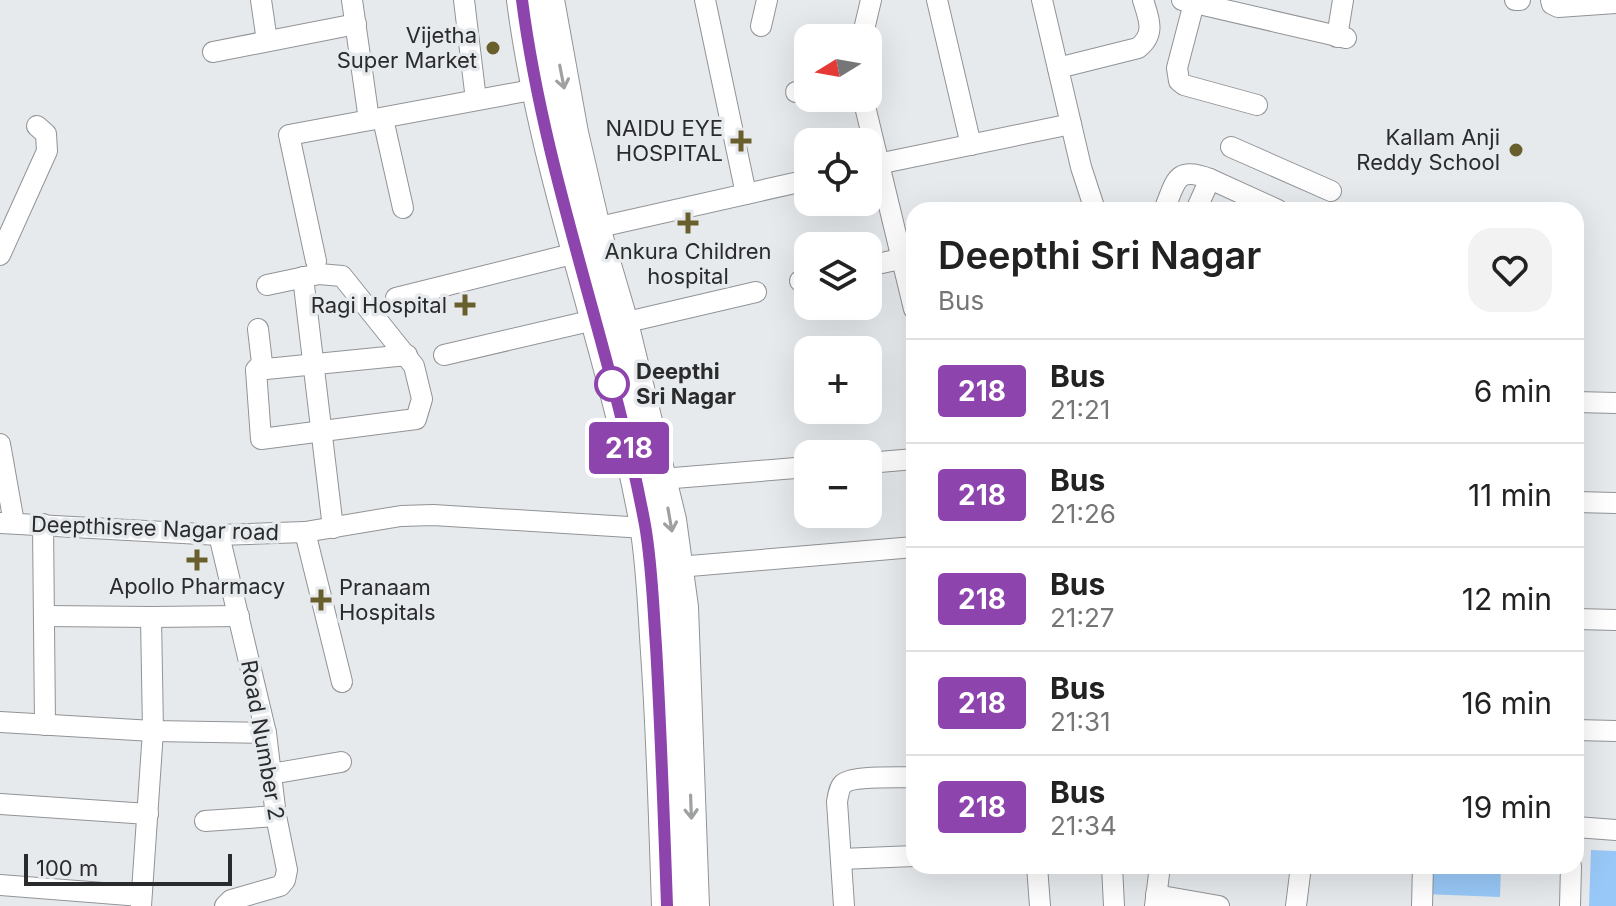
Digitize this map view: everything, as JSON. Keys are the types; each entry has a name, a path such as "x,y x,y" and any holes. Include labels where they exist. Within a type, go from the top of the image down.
{"highway":[{"path":"522,0 537,89 576,253 609,322 662,479 678,567 683,607 667,906"},
{"path":"549,0 595,228 645,528 675,734 694,906"}],"street":[{"path":"261,0 267,41"},
{"path":"352,0 376,120 403,208"},
{"path":"464,0 476,100"},
{"path":"705,0 746,194"},
{"path":"761,26 767,0"},
{"path":"865,24 871,0"},
{"path":"937,0 971,145"},
{"path":"1042,0 1093,202"},
{"path":"1058,68 1138,48 1147,41 1150,30 1143,0"},
{"path":"1257,105 1179,81 1177,68 1188,1 1249,8 1341,38 1343,0"},
{"path":"1551,0 1558,7 1616,3"},
{"path":"213,52 356,24"},
{"path":"316,261 289,135 537,89"},
{"path":"882,163 1071,124"},
{"path":"0,255 47,151 46,134 37,126"},
{"path":"1231,147 1331,191"},
{"path":"1168,202 1178,178 1184,173 1194,173 1260,202"},
{"path":"1278,202 1291,173"},
{"path":"1200,202 1210,179"},
{"path":"595,228 794,183"},
{"path":"882,188 906,249"},
{"path":"396,298 576,253"},
{"path":"882,263 906,258"},
{"path":"258,329 262,363 256,370 261,439 416,419 422,399 414,366 342,276 330,273 267,285"},
{"path":"303,277 333,528"},
{"path":"444,355 756,292"},
{"path":"256,370 407,355"},
{"path":"1584,402 1616,403"},
{"path":"0,444 7,523"},
{"path":"882,462 906,460"},
{"path":"662,479 794,468"},
{"path":"1584,502 1616,503"},
{"name":"Deepthisree Nagar road","path":"7,523 219,535 305,532 412,515 433,515 645,528"},
{"path":"43,524 45,725"},
{"path":"305,532 342,682"},
{"name":"Road Number 2","path":"219,535 266,733 276,816 287,870 280,886 231,900 225,906"},
{"path":"678,567 906,548"},
{"path":"45,616 239,616"},
{"path":"0,885 141,901 153,731 151,617"},
{"path":"1584,619 1616,620"},
{"path":"0,722 153,731 266,733"},
{"path":"1584,730 1616,731"},
{"path":"271,774 341,762"},
{"path":"844,906 837,802 840,786 856,779 906,777"},
{"path":"0,804 148,814"},
{"path":"205,821 276,816"},
{"path":"1584,828 1616,830"},
{"path":"841,859 906,856"},
{"path":"1038,874 1040,906"},
{"path":"1112,874 1114,906"},
{"path":"1159,874 1155,901 1219,906"},
{"path":"1296,906 1300,874"},
{"path":"1422,906 1423,874"},
{"path":"1570,906 1571,874"}],"shaded area":[{"path":"1591,850 1616,851 1616,906 1589,906"},
{"path":"1424,874 1501,874 1500,897 1423,894"}],"bus line":[{"name":"218","path":"522,0 537,89 569,227 617,401 645,528 659,702 667,906"}],"place":[{"name":"Vijetha Super Market","path":"493,48"},
{"name":"NAIDU EYE HOSPITAL","path":"741,141"},
{"name":"Kallam Anji Reddy School","path":"1516,150"},
{"name":"Ankura Children hospital","path":"688,223"},
{"name":"Ragi Hospital","path":"465,305"},
{"name":"Deepthi Sri Nagar","path":"612,384"},
{"name":"Apollo Pharmacy","path":"197,560"},
{"name":"Pranaam Hospitals","path":"321,600"}]}
